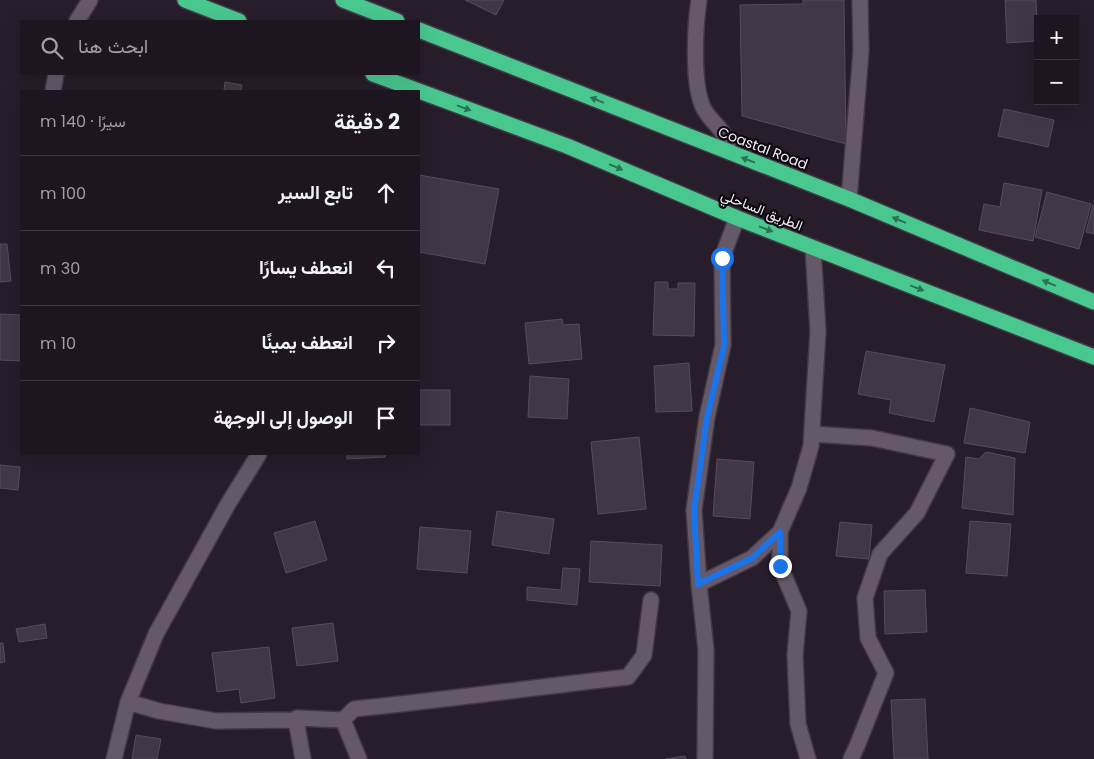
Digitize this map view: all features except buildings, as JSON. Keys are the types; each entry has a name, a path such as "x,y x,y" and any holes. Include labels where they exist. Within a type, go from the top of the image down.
{"highway":[{"path":"185,0 236,20"},
{"path":"343,0 394,20"},
{"name":"Coastal Road","path":"420,30 849,199 1094,302"},
{"name":"الطريق الساحلي","path":"374,75 391,86 413,90"},
{"name":"الطريق الساحلي","path":"420,91 567,146 737,218 1094,357"}],"street":[{"path":"77,20 90,0"},
{"path":"699,0 697,37 698,86 703,108 723,132 729,152"},
{"path":"849,199 861,51 860,0"},
{"path":"53,90 56,75"},
{"path":"705,759 706,650 698,584 694,510 707,417 724,346 722,258 737,218"},
{"path":"808,759 798,724 795,655 799,611 780,566 780,532 799,488 811,446 818,331 813,248"},
{"path":"812,434 872,438 946,454 917,513 880,554 865,598 868,638 886,673 850,759"},
{"path":"114,759 128,702 156,634 228,504 258,455"},
{"path":"698,584 752,558 780,532"},
{"path":"128,702 159,711 216,721 296,720 297,718 343,720 354,709 425,702 511,689 628,677 644,655 651,600"},
{"path":"296,720 303,759"},
{"path":"343,720 359,759"}],"route":[{"path":"722,258 724,346 707,417 694,510 698,584 752,558 780,532 780,566"}]}
